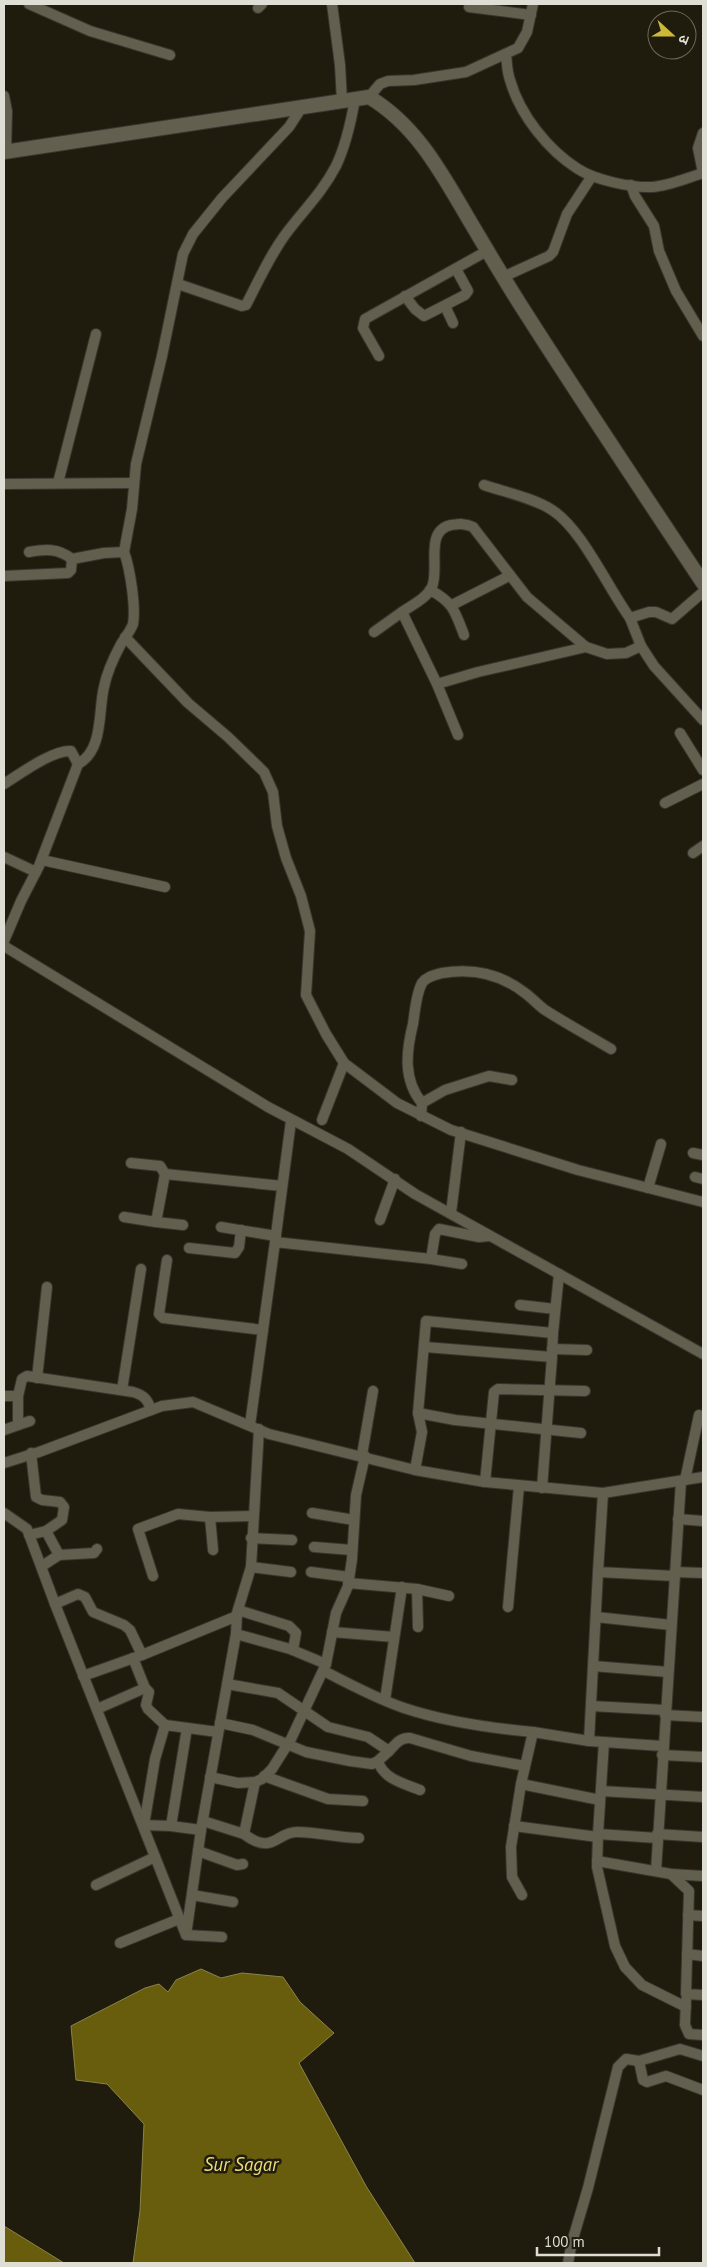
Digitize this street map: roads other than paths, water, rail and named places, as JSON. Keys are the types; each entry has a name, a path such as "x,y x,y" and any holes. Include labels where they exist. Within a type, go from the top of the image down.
{"main road":[{"path":"5,152 356,99 388,109 413,133 440,172 503,277 585,406 703,583"}],"street":[{"path":"29,4 90,31 170,55"},
{"path":"178,284 242,306 246,305 275,251 288,231 317,197 336,166 343,148 356,99 340,65 332,4"},
{"path":"356,99 380,84 388,82 466,72 518,48 527,32 533,4"},
{"path":"469,7 531,15"},
{"path":"506,54 510,80 524,113 548,143 578,169 592,176 631,185 652,187 703,173 698,148 703,133"},
{"path":"4,96 7,111 5,152"},
{"path":"4,942 42,860 78,764 89,757 93,749 104,685 116,654 132,624 132,588 124,552 132,509 136,464 178,284 183,254 193,234 222,198 289,127 302,106"},
{"path":"503,277 549,256 553,252 567,214 592,176"},
{"path":"631,185 635,196 654,226 659,251 676,292 703,336"},
{"path":"379,356 363,328 365,319 488,251"},
{"path":"405,296 415,309 424,316 466,296 468,290 456,269"},
{"path":"445,306 453,323"},
{"path":"58,483 96,334"},
{"path":"4,484 134,483"},
{"path":"484,485 554,511 574,533 630,618 640,646 654,666 703,720"},
{"path":"374,632 425,596 430,590 434,580 436,535 443,527 462,523 468,524 478,531 509,576 527,597 586,647 607,654 626,653 640,646"},
{"path":"28,552 45,549 55,550 66,554 72,559"},
{"path":"72,559 104,552 124,552"},
{"path":"4,576 68,573 72,559"},
{"path":"452,605 509,576"},
{"path":"430,590 447,599 452,605 464,635"},
{"path":"630,618 656,612 672,619 703,592"},
{"path":"402,612 437,684 458,735"},
{"path":"125,637 188,703 228,737 264,772 273,792 277,826 286,858 301,896 310,930 306,995 326,1034 344,1063 398,1104 421,1116 461,1132 578,1170 703,1202"},
{"path":"437,684 478,672 586,647"},
{"path":"680,734 703,770"},
{"path":"4,784 43,760 66,750 70,751 78,764"},
{"path":"665,803 703,784"},
{"path":"693,853 703,846"},
{"path":"4,857 36,872"},
{"path":"42,860 164,887"},
{"path":"4,946 70,989 291,1121 348,1149 415,1194 451,1212 703,1354"},
{"path":"421,1116 422,1103 413,1092 408,1074 408,1056 410,1036 420,992 423,982 431,975 469,971 489,974 507,981 546,1010 611,1049"},
{"path":"322,1120 344,1063"},
{"path":"422,1103 446,1090 489,1076 512,1080"},
{"path":"186,1935 210,1777 236,1634 237,1613 251,1567 254,1427 263,1330 291,1121"},
{"path":"451,1212 461,1132"},
{"path":"648,1188 661,1144"},
{"path":"131,1163 160,1166 165,1174 156,1222"},
{"path":"165,1174 282,1186"},
{"path":"380,1220 395,1179"},
{"path":"124,1217 183,1225"},
{"path":"221,1227 275,1239 462,1264"},
{"path":"431,1259 435,1234 439,1229 479,1237 491,1236"},
{"path":"189,1248 235,1253 240,1247 241,1230"},
{"path":"167,1260 159,1314 163,1318 263,1330"},
{"path":"122,1390 142,1269"},
{"path":"542,1488 559,1274"},
{"path":"37,1378 47,1287"},
{"path":"520,1305 555,1309"},
{"path":"415,1470 422,1432 418,1413 426,1320 553,1333"},
{"path":"424,1347 552,1353 587,1350"},
{"path":"18,1425 18,1396 24,1378 37,1378 141,1394 148,1401 151,1410"},
{"path":"485,1482 494,1392 498,1389 585,1391"},
{"path":"244,1834 260,1779 287,1746 325,1668 336,1613 349,1580 356,1495 373,1391"},
{"path":"4,1396 18,1396"},
{"path":"4,1463 39,1452 162,1406 193,1402 269,1434 415,1470 485,1482 603,1493 703,1477"},
{"path":"418,1413 455,1420 581,1433"},
{"path":"656,1871 662,1750 678,1519 683,1481 699,1415"},
{"path":"4,1430 30,1421"},
{"path":"29,1535 46,1531 62,1520 64,1508 60,1502 42,1500 36,1497 31,1453"},
{"path":"508,1607 519,1486"},
{"path":"589,1741 603,1493"},
{"path":"4,1513 27,1529 42,1566 54,1604 144,1825 186,1935"},
{"path":"312,1513 354,1520"},
{"path":"153,1576 138,1529 178,1514 210,1517 253,1516"},
{"path":"210,1517 212,1550"},
{"path":"678,1519 703,1521"},
{"path":"46,1531 59,1555"},
{"path":"251,1538 292,1540"},
{"path":"314,1547 352,1550"},
{"path":"42,1566 59,1555 94,1553 97,1549"},
{"path":"251,1567 291,1572"},
{"path":"311,1572 449,1596"},
{"path":"598,1572 703,1573"},
{"path":"385,1700 402,1587"},
{"path":"417,1589 418,1627"},
{"path":"54,1604 78,1594 82,1596 93,1612 124,1625 130,1630 145,1688 149,1692 146,1704 148,1709 165,1725 187,1728 253,1730 287,1746 350,1762 372,1764 405,1737 471,1756 525,1766"},
{"path":"83,1676 138,1657 237,1613 289,1626 296,1633 293,1650"},
{"path":"596,1618 671,1625"},
{"path":"332,1632 394,1637"},
{"path":"236,1634 293,1650 385,1700 420,1713 463,1724 533,1732 703,1757"},
{"path":"593,1666 668,1672"},
{"path":"227,1684 278,1693 328,1727 368,1737 389,1751"},
{"path":"97,1709 145,1688"},
{"path":"591,1706 703,1717"},
{"path":"144,1825 155,1759 165,1725"},
{"path":"171,1826 187,1728"},
{"path":"522,1896 512,1877 511,1847 521,1784 533,1732"},
{"path":"604,1742 597,1867 615,1946 625,1967 642,1985 686,2007"},
{"path":"378,1761 380,1769 389,1777 420,1790"},
{"path":"210,1777 238,1783 260,1779 328,1799 363,1801"},
{"path":"521,1784 600,1796 660,1794 703,1797"},
{"path":"144,1825 202,1826 244,1834 252,1840 268,1843 274,1843 291,1833 298,1832 337,1838 359,1838"},
{"path":"514,1826 598,1836 703,1837"},
{"path":"198,1852 237,1865 243,1864"},
{"path":"96,1885 155,1857"},
{"path":"597,1861 671,1874 703,1876"},
{"path":"671,1874 689,1891 685,2025 689,2034 703,2035"},
{"path":"192,1895 233,1902"},
{"path":"688,1914 703,1916"},
{"path":"120,1943 179,1920"},
{"path":"186,1935 222,1937"},
{"path":"687,1954 703,1956"},
{"path":"686,1994 703,1995"},
{"path":"568,2263 618,2067 626,2059 639,2061 680,2049 703,2056"},
{"path":"639,2061 643,2080 649,2082 666,2076 703,2090"}],"water":[{"name":"Sur Sagar","path":"201,1969 221,1978 242,1973 283,1977 300,2002 334,2033 299,2063 366,2186 415,2263 133,2263 140,2211 144,2124 107,2084 76,2080 71,2026 145,1988 159,1984 168,1992 176,1980"},
{"path":"4,2226 64,2263 4,2263"}]}
